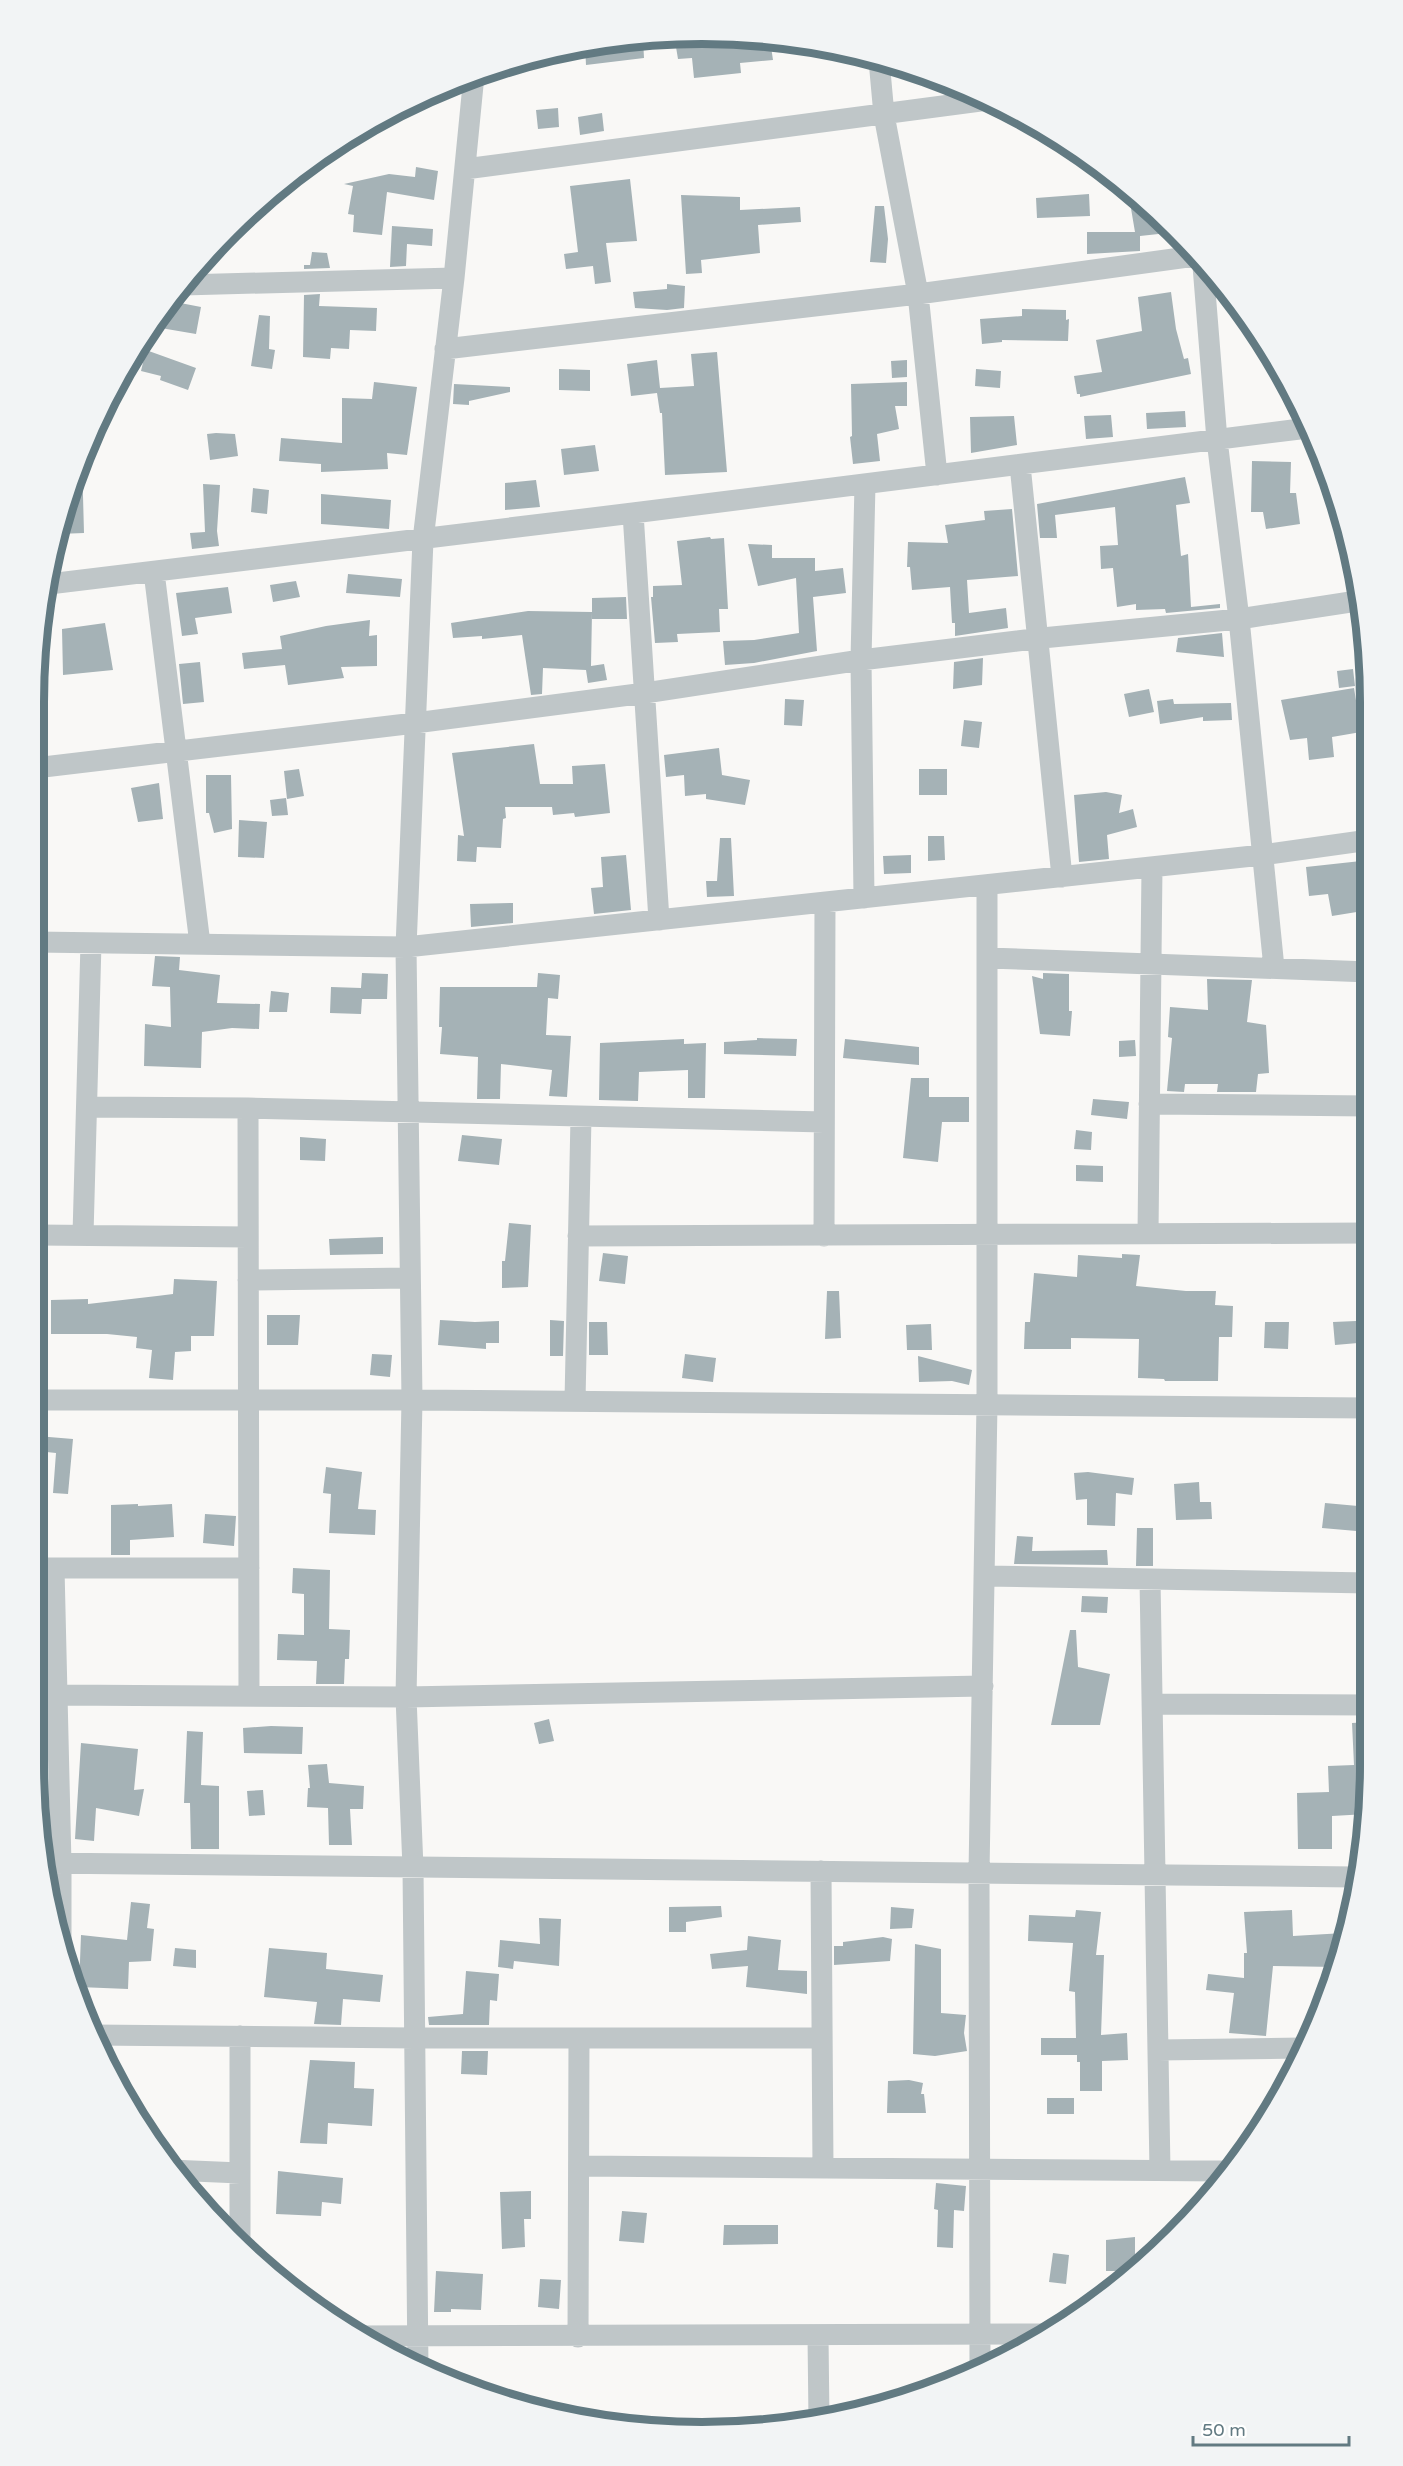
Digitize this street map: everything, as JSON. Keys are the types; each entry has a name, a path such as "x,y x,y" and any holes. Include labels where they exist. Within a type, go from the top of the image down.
{"street":[{"path":"880,68 884,115 918,294 938,475"},
{"path":"418,2359 413,1868 406,1697 412,1400 406,947 423,540 454,278 473,85"},
{"path":"465,169 972,102"},
{"path":"445,350 918,294 1186,257"},
{"path":"1204,277 1217,440 1239,619 1274,968"},
{"path":"193,285 454,278"},
{"path":"54,583 423,540 1300,429"},
{"path":"1020,465 1062,877"},
{"path":"864,898 861,660 865,484"},
{"path":"633,513 659,920"},
{"path":"154,572 200,944"},
{"path":"44,767 645,693 861,660 1239,619 1352,602"},
{"path":"44,942 406,947 1262,855 1360,841"},
{"path":"1148,1234 1152,867"},
{"path":"980,2361 980,1873 988,1235 987,885"},
{"path":"824,1236 825,902"},
{"path":"83,1235 92,943"},
{"path":"988,958 1360,972"},
{"path":"1149,1104 1360,1106"},
{"path":"87,1107 248,1108 824,1122"},
{"path":"248,1108 249,1696"},
{"path":"575,1401 581,1117"},
{"path":"578,1236 1360,1233"},
{"path":"44,1235 248,1237"},
{"path":"248,1280 410,1278"},
{"path":"44,1400 412,1400 1360,1408"},
{"path":"51,1863 57,1695 46,1568 249,1568"},
{"path":"984,1576 1360,1583"},
{"path":"1150,1579 1160,2171"},
{"path":"57,1695 406,1697 982,1686"},
{"path":"1152,1704 1360,1705"},
{"path":"51,1864 1350,1877"},
{"path":"821,1871 823,2168"},
{"path":"102,2035 822,2038"},
{"path":"240,2036 240,2234"},
{"path":"578,2337 579,2038"},
{"path":"1158,2050 1295,2048"},
{"path":"579,2166 1219,2171"},
{"path":"184,2171 240,2173"},
{"path":"377,2337 1030,2334"},
{"path":"818,2335 819,2412"}],"building":[{"path":"702,44 771,47 773,60 740,63 741,73 694,78 692,58 678,59 676,45"},
{"path":"643,46 644,58 586,65 585,54"},
{"path":"558,108 559,127 538,129 536,110"},
{"path":"602,113 604,131 580,135 578,117"},
{"path":"416,167 438,171 434,200 387,192 382,235 353,232 354,215 348,214 353,186 344,184 389,174 415,177"},
{"path":"630,179 637,241 606,243 611,282 595,284 593,266 566,269 564,254 578,252 570,186"},
{"path":"1089,194 1090,216 1037,218 1036,198"},
{"path":"681,195 740,197 740,210 800,207 801,222 758,225 760,253 701,260 702,273 686,274"},
{"path":"1130,203 1164,233 1140,236 1140,251 1087,254 1087,232 1135,232"},
{"path":"875,206 884,206 888,239 886,263 870,262"},
{"path":"392,226 433,229 432,246 407,244 406,266 390,267"},
{"path":"312,252 327,253 330,268 304,269 304,265 310,265"},
{"path":"667,284 685,286 684,308 667,310 635,308 633,292 667,289"},
{"path":"1171,292 1176,329 1184,359 1188,358 1191,374 1080,397 1080,394 1077,394 1074,376 1102,372 1096,340 1142,331 1138,297"},
{"path":"320,294 319,306 377,308 376,331 350,330 349,349 331,348 330,359 303,357 304,295"},
{"path":"178,303 201,307 196,334 160,328"},
{"path":"1022,309 1066,310 1066,320 1069,319 1068,341 1002,340 1002,342 982,344 980,319 1022,316"},
{"path":"259,315 270,316 269,349 275,350 272,369 251,366"},
{"path":"146,350 196,368 188,390 160,380 161,376 141,371"},
{"path":"717,352 727,472 665,475 662,413 660,413 657,393 631,396 627,364 657,360 660,388 694,386 691,354"},
{"path":"907,360 907,377 892,378 891,361"},
{"path":"559,369 590,370 590,391 559,390"},
{"path":"976,369 1001,371 1000,388 975,386"},
{"path":"374,382 417,387 407,455 387,453 388,469 321,472 321,464 279,461 281,438 342,443 342,398 372,399"},
{"path":"907,382 907,406 895,406 899,429 877,434 880,461 853,464 850,437 852,436 851,384"},
{"path":"454,384 510,387 510,392 469,401 469,405 453,404"},
{"path":"1185,411 1186,427 1147,429 1146,413"},
{"path":"1111,415 1113,437 1086,439 1084,416"},
{"path":"1014,416 1017,445 971,453 970,417"},
{"path":"207,434 235,434 238,456 210,460"},
{"path":"595,445 599,471 564,475 561,449"},
{"path":"1252,461 1291,462 1290,493 1296,493 1300,524 1266,529 1263,512 1251,512"},
{"path":"1185,477 1190,503 1176,505 1181,556 1188,554 1191,607 1220,604 1220,608 1166,613 1165,609 1136,610 1136,604 1117,607 1113,568 1101,569 1100,546 1118,545 1115,507 1055,515 1057,538 1040,538 1037,504"},
{"path":"83,479 84,533 65,534"},
{"path":"536,480 540,507 505,510 505,483"},
{"path":"203,484 220,485 217,531 219,546 192,549 190,533 205,532"},
{"path":"253,488 269,490 267,514 251,512"},
{"path":"321,494 391,500 389,529 321,524"},
{"path":"1012,509 1018,576 967,580 969,613 1006,608 1008,628 955,636 950,587 912,590 910,567 907,567 908,542 948,543 945,525 985,520 984,511"},
{"path":"710,537 711,539 724,538 728,609 719,609 720,632 677,634 678,642 655,643 651,597 653,597 653,586 682,585 677,541"},
{"path":"748,544 772,545 772,558 815,558 815,571 843,568 846,593 813,597 817,651 754,663 725,665 723,641 754,640 799,633 796,578 758,586"},
{"path":"348,574 402,579 400,597 346,593"},
{"path":"296,581 300,597 273,602 270,585"},
{"path":"228,587 232,613 195,618 198,634 182,636 176,593"},
{"path":"626,597 627,619 592,619 592,598"},
{"path":"528,611 592,612 591,666 604,664 607,680 588,683 586,670 543,668 542,694 531,695 522,635 482,639 482,636 453,638 451,623"},
{"path":"370,620 369,636 377,635 377,666 341,667 344,678 288,685 285,665 244,669 242,653 282,649 280,636"},
{"path":"105,623 113,670 63,675 62,629"},
{"path":"1222,633 1224,657 1176,652 1178,638"},
{"path":"983,658 982,685 953,689 954,662"},
{"path":"200,662 204,702 183,704 179,664"},
{"path":"1353,669 1355,686 1339,688 1337,671"},
{"path":"1354,688 1360,732 1332,737 1334,757 1309,760 1307,738 1290,740 1281,700"},
{"path":"1149,689 1154,712 1129,717 1124,694"},
{"path":"785,699 804,700 802,726 784,725"},
{"path":"1173,699 1174,704 1231,703 1232,720 1203,721 1203,717 1160,724 1157,701"},
{"path":"964,720 982,722 979,748 961,746"},
{"path":"534,744 540,784 573,784 572,766 605,764 610,813 575,817 574,813 553,815 552,807 505,807 506,818 503,819 501,848 477,847 476,862 457,861 458,835 464,836 452,753"},
{"path":"719,748 722,775 750,780 745,805 706,799 706,794 685,796 684,775 666,777 664,755"},
{"path":"299,769 304,796 287,799 284,771"},
{"path":"919,769 947,769 947,795 919,795"},
{"path":"206,775 231,775 232,829 214,833 209,813 206,813"},
{"path":"159,783 163,819 138,822 131,788"},
{"path":"1106,792 1122,795 1119,813 1133,809 1137,827 1107,835 1109,859 1079,862 1074,795"},
{"path":"286,798 288,815 272,816 270,800"},
{"path":"239,820 267,822 264,858 238,857"},
{"path":"928,836 944,836 945,860 928,861"},
{"path":"720,838 731,838 734,896 707,897 706,881 717,881"},
{"path":"626,855 631,910 594,914 591,888 603,887 601,857"},
{"path":"911,855 911,873 884,874 883,856"},
{"path":"1360,861 1360,911 1332,916 1328,894 1309,896 1306,867"},
{"path":"513,903 513,923 471,927 470,904"},
{"path":"155,956 180,957 179,970 220,975 217,1003 260,1004 259,1029 232,1028 202,1032 201,1068 144,1066 145,1024 171,1027 170,987 152,986"},
{"path":"362,973 388,974 387,999 362,999 361,1014 330,1013 331,987 361,988"},
{"path":"538,973 560,975 558,999 548,998 546,1035 571,1036 567,1097 549,1096 552,1070 501,1064 500,1099 477,1099 478,1057 440,1054 442,1027 439,1027 440,987 537,987"},
{"path":"1043,973 1069,974 1069,1011 1072,1011 1070,1036 1040,1034 1032,976 1043,979"},
{"path":"1207,979 1252,980 1247,1022 1266,1025 1269,1073 1258,1074 1256,1092 1217,1092 1218,1084 1185,1084 1184,1092 1167,1091 1172,1038 1168,1037 1170,1007 1208,1010"},
{"path":"271,991 289,993 287,1012 269,1012"},
{"path":"757,1038 797,1039 796,1056 724,1054 724,1042 757,1040"},
{"path":"684,1039 684,1044 706,1043 705,1098 688,1098 688,1070 639,1072 638,1101 599,1100 600,1043"},
{"path":"845,1039 919,1047 919,1065 843,1058"},
{"path":"1135,1040 1136,1056 1119,1057 1119,1041"},
{"path":"911,1078 929,1078 929,1097 969,1097 969,1122 942,1122 938,1162 903,1158"},
{"path":"1093,1099 1129,1102 1127,1119 1091,1115"},
{"path":"1076,1130 1092,1132 1091,1150 1074,1149"},
{"path":"462,1135 502,1139 499,1165 458,1161"},
{"path":"300,1137 326,1139 325,1161 300,1160"},
{"path":"1076,1165 1103,1166 1103,1182 1076,1181"},
{"path":"509,1223 531,1225 528,1287 502,1288 502,1261 505,1261"},
{"path":"383,1237 383,1254 330,1255 329,1239"},
{"path":"603,1253 628,1256 625,1284 599,1281"},
{"path":"1122,1254 1140,1255 1136,1286 1186,1291 1216,1291 1215,1305 1233,1306 1232,1337 1219,1337 1218,1381 1165,1381 1164,1379 1138,1378 1139,1339 1071,1338 1071,1349 1024,1349 1025,1322 1030,1322 1034,1273 1077,1277 1078,1255 1122,1258"},
{"path":"174,1279 217,1281 214,1336 191,1336 191,1351 175,1352 173,1380 149,1378 152,1350 136,1348 137,1337 107,1334 51,1334 51,1300 88,1299 88,1304 173,1294"},
{"path":"827,1291 839,1291 841,1338 825,1339"},
{"path":"267,1315 300,1315 298,1345 267,1345"},
{"path":"440,1320 499,1321 499,1343 486,1343 486,1349 438,1345"},
{"path":"550,1320 564,1321 563,1356 550,1356"},
{"path":"1356,1321 1358,1343 1335,1345 1333,1322"},
{"path":"589,1322 607,1322 608,1355 589,1355"},
{"path":"1265,1322 1289,1322 1288,1349 1264,1348"},
{"path":"931,1324 932,1350 907,1350 906,1325"},
{"path":"372,1354 392,1355 390,1377 370,1375"},
{"path":"685,1354 716,1358 713,1382 682,1378"},
{"path":"918,1356 972,1370 969,1385 952,1381 919,1382"},
{"path":"44,1437 73,1439 68,1494 53,1493 56,1453 44,1452"},
{"path":"326,1467 362,1472 358,1509 376,1510 375,1535 329,1533 331,1494 323,1493"},
{"path":"1088,1472 1134,1478 1132,1495 1116,1493 1115,1526 1087,1525 1087,1499 1076,1500 1074,1473"},
{"path":"1199,1482 1200,1502 1211,1502 1212,1519 1176,1520 1174,1484"},
{"path":"1325,1503 1360,1506 1360,1531 1322,1528"},
{"path":"138,1504 138,1506 172,1504 174,1537 130,1540 130,1555 111,1555 111,1505"},
{"path":"205,1514 236,1516 234,1546 203,1543"},
{"path":"1137,1528 1153,1528 1153,1566 1136,1566"},
{"path":"1017,1536 1033,1537 1032,1551 1107,1550 1108,1565 1014,1564"},
{"path":"293,1568 330,1570 329,1629 350,1630 349,1659 345,1659 344,1684 316,1684 317,1661 277,1660 278,1634 304,1635 304,1594 292,1593"},
{"path":"1082,1596 1108,1597 1107,1613 1081,1612"},
{"path":"1070,1630 1076,1630 1078,1667 1110,1674 1100,1725 1051,1725"},
{"path":"549,1719 554,1741 539,1744 534,1723"},
{"path":"1352,1723 1360,1723 1357,1815 1332,1816 1332,1849 1298,1849 1297,1793 1329,1792 1328,1766 1354,1765"},
{"path":"303,1727 302,1754 244,1753 243,1728"},
{"path":"187,1731 203,1732 201,1785 219,1786 219,1849 191,1849 190,1803 184,1803"},
{"path":"81,1743 138,1749 134,1790 144,1789 139,1816 96,1808 94,1841 75,1839"},
{"path":"327,1764 329,1783 364,1786 363,1809 350,1809 352,1845 329,1845 328,1808 307,1807 308,1788 310,1788 308,1765"},
{"path":"263,1790 265,1815 249,1816 247,1791"},
{"path":"131,1902 150,1904 147,1928 154,1929 151,1961 129,1962 128,1989 82,1987 79,1979 81,1935 127,1940"},
{"path":"721,1906 722,1917 686,1922 686,1932 669,1932 669,1907"},
{"path":"891,1907 914,1909 912,1928 890,1929"},
{"path":"1076,1910 1101,1912 1096,1955 1104,1955 1101,2035 1127,2033 1128,2060 1102,2061 1102,2091 1080,2091 1080,2062 1077,2062 1077,2055 1041,2055 1041,2038 1076,2038 1075,1992 1069,1991 1073,1943 1028,1941 1029,1915 1075,1917"},
{"path":"1292,1910 1293,1936 1337,1933 1328,1967 1273,1966 1266,2036 1229,2033 1234,1993 1206,1990 1208,1974 1244,1978 1244,1953 1247,1953 1244,1912"},
{"path":"539,1918 561,1919 559,1966 514,1961 513,1969 498,1967 500,1940 540,1944"},
{"path":"748,1936 781,1940 778,1970 807,1971 807,1994 746,1987 748,1966 712,1969 710,1954 747,1950"},
{"path":"883,1937 892,1939 890,1961 834,1965 834,1946 843,1946 843,1942"},
{"path":"915,1944 941,1949 941,2013 966,2015 964,2033 967,2051 935,2056 913,2054"},
{"path":"175,1948 196,1950 196,1968 173,1966"},
{"path":"269,1948 327,1953 326,1969 383,1975 380,2002 343,1999 341,2025 314,2024 317,2002 264,1997"},
{"path":"466,1971 499,1974 497,2001 490,2000 489,2025 429,2025 428,2017 463,2014"},
{"path":"462,2051 488,2051 487,2075 461,2074"},
{"path":"310,2060 355,2062 354,2088 374,2089 372,2126 328,2123 327,2144 300,2143"},
{"path":"909,2080 923,2083 921,2094 924,2094 926,2113 887,2113 888,2081"},
{"path":"1047,2098 1074,2098 1074,2114 1047,2114"},
{"path":"278,2171 343,2178 341,2204 322,2202 321,2216 276,2214"},
{"path":"936,2183 966,2186 964,2211 954,2210 953,2248 937,2247 938,2210 934,2209"},
{"path":"531,2191 531,2219 524,2219 525,2247 502,2249 500,2192"},
{"path":"622,2211 647,2213 644,2243 619,2241"},
{"path":"724,2225 778,2225 778,2244 723,2245"},
{"path":"1135,2237 1135,2259 1121,2271 1106,2271 1106,2240"},
{"path":"1053,2253 1069,2255 1066,2284 1049,2282"},
{"path":"436,2271 483,2274 481,2310 451,2309 451,2312 434,2312"},
{"path":"540,2279 561,2280 559,2309 538,2307"}]}
